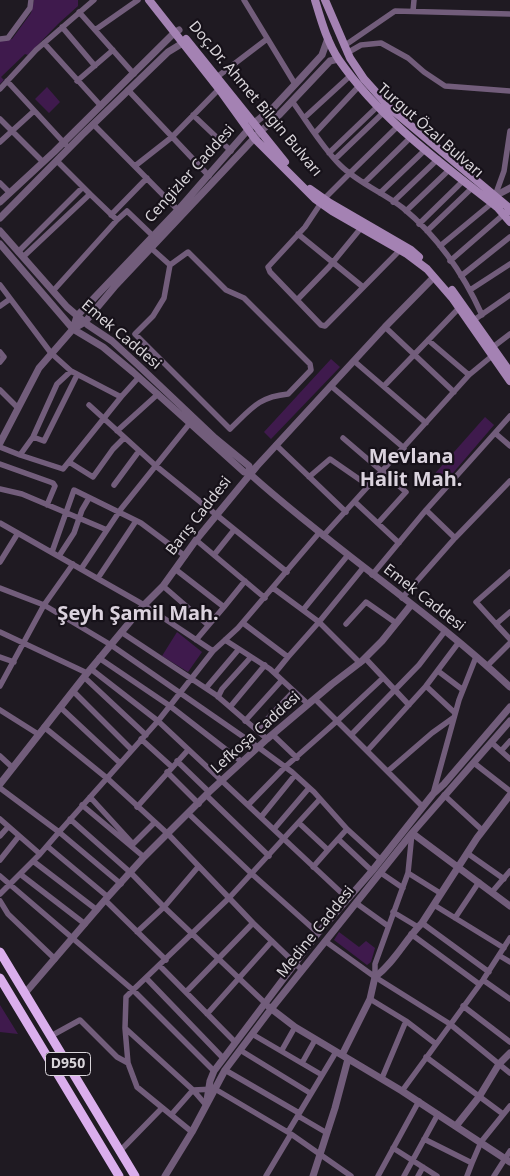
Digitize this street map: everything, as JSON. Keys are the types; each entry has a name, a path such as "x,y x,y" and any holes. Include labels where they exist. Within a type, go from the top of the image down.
{"highway":[{"name":"D950","path":"0,952 26,992 134,1176"},
{"name":"D950","path":"0,978 119,1176"}],"main road":[{"name":"Doç.Dr. Ahmet Bilgin Bulvarı","path":"149,0 177,31"},
{"name":"Doç.Dr. Ahmet Bilgin Bulvarı","path":"156,0 219,89 251,126 261,131 282,160 301,180 323,201 411,250 431,268 453,292 474,320 510,381"},
{"name":"Turgut Özal Bulvarı","path":"315,0 328,38 338,59 359,86 411,137 473,187 494,200"},
{"name":"Turgut Özal Bulvarı","path":"325,0 346,49 364,80 392,108 507,212 510,222"},
{"name":"Doç.Dr. Ahmet Bilgin Bulvarı","path":"185,42 218,77 251,126 255,139 323,201 361,228 400,250 420,264 434,277 492,352 509,367"}],"street":[{"path":"0,39 8,38 30,8 31,0"},
{"path":"82,0 81,10 95,30 134,74"},
{"path":"0,88 62,27 94,0"},
{"path":"95,30 138,0"},
{"path":"244,0 295,84"},
{"path":"413,11 414,0"},
{"path":"346,49 395,11 510,14"},
{"path":"62,27 95,66"},
{"path":"0,202 177,31"},
{"name":"Cengizler Caddesi","path":"73,329 77,316 178,210 251,126 274,107 322,54 328,38"},
{"path":"218,77 267,39"},
{"path":"0,218 128,90 168,52 185,42"},
{"path":"346,49 381,43 408,58 424,72 445,86 510,91"},
{"path":"44,44 100,106"},
{"path":"78,81 113,50"},
{"name":"Cengizler Caddesi","path":"1,441 17,407 39,368 73,329 85,322 116,285 261,131 330,61 338,59"},
{"path":"304,118 351,75"},
{"path":"7,81 69,149"},
{"path":"315,133 359,86"},
{"path":"135,166 172,136 219,89"},
{"path":"128,90 209,176"},
{"path":"292,101 335,159 350,173 406,211 440,246 470,290 482,315"},
{"path":"329,153 381,109"},
{"path":"335,159 381,109"},
{"path":"0,142 34,111"},
{"path":"193,115 231,151"},
{"path":"0,119 43,162"},
{"path":"93,124 178,210"},
{"path":"398,126 323,201 298,234 268,267 270,272 321,325 325,326 400,250"},
{"path":"494,200 504,171 510,131"},
{"path":"364,183 411,137"},
{"path":"380,193 426,149"},
{"path":"393,202 438,159"},
{"path":"57,161 117,220"},
{"path":"406,211 450,169"},
{"path":"111,215 147,178"},
{"path":"419,224 464,180"},
{"path":"0,183 10,192"},
{"path":"20,254 83,187"},
{"path":"426,231 473,187"},
{"path":"440,246 510,188"},
{"path":"20,254 90,194"},
{"path":"53,291 127,211 153,236"},
{"path":"450,261 507,212"},
{"path":"297,300 332,263 361,228"},
{"name":"Emek Caddesi","path":"0,231 77,316 112,341 215,438 248,466 250,474"},
{"path":"298,234 363,287"},
{"path":"461,276 510,237"},
{"name":"Emek Caddesi","path":"0,244 73,329 103,347 244,472 250,474 286,506 363,568 445,631 510,687"},
{"path":"151,248 170,266"},
{"path":"188,252 226,290 244,298 310,364 311,370 288,394 260,401 230,429 135,334 153,316 164,298 170,266 188,252"},
{"path":"470,290 510,264"},
{"name":"Barış Caddesi","path":"0,784 99,658 144,605 163,586 196,540 250,474 385,327 434,277"},
{"path":"0,285 52,353 71,371 121,396"},
{"path":"474,320 510,294"},
{"path":"0,306 10,299"},
{"path":"384,386 459,308"},
{"path":"385,327 454,392"},
{"path":"0,894 40,854 82,805 108,779 158,721 213,651 243,623 321,534 346,512 469,375 510,334"},
{"path":"428,340 469,375"},
{"path":"0,352 4,357 0,362"},
{"path":"354,361 426,423"},
{"path":"20,455 33,437 57,384 71,371"},
{"path":"33,437 44,441 77,375"},
{"path":"1,441 20,455 62,469 104,420 121,396 139,377"},
{"path":"331,386 404,448"},
{"path":"0,390 17,407"},
{"path":"117,431 158,394"},
{"path":"89,405 156,466 288,572"},
{"path":"372,575 426,510 510,416"},
{"path":"82,569 118,513 190,423"},
{"path":"495,433 510,446"},
{"path":"69,462 93,477 113,449 124,438"},
{"path":"342,438 406,492 378,523"},
{"path":"276,445 346,512"},
{"path":"114,485 139,451"},
{"path":"309,476 330,459 369,486"},
{"path":"0,464 53,483 55,486 47,505"},
{"path":"402,598 455,538 510,481"},
{"path":"0,489 22,494 65,514 107,530"},
{"path":"52,552 74,490 136,521 185,556"},
{"path":"59,556 74,533 88,498"},
{"path":"354,502 399,543"},
{"path":"426,510 455,538"},
{"path":"98,578 136,521"},
{"path":"0,523 144,605 213,651"},
{"path":"214,555 234,530"},
{"path":"0,562 18,533"},
{"path":"196,540 265,598"},
{"path":"303,610 348,555"},
{"path":"0,686 44,605 73,564"},
{"path":"275,673 363,568"},
{"path":"175,569 224,607"},
{"path":"487,666 510,641 476,602 510,572"},
{"path":"196,640 245,581"},
{"path":"163,586 208,625"},
{"path":"0,588 44,605 111,645 258,747 295,775 347,829 381,860"},
{"path":"273,588 319,622 383,678 409,705"},
{"path":"346,624 366,602 396,623"},
{"name":"Lefkoşa Caddesi","path":"26,992 144,857 258,747 382,642 411,605"},
{"path":"496,624 510,612"},
{"path":"243,623 288,657"},
{"path":"351,735 419,665 445,631"},
{"path":"0,632 87,673 158,721 348,899"},
{"path":"121,632 206,688 257,730 270,737 297,758"},
{"path":"225,640 275,673 308,704"},
{"path":"367,751 426,686 458,642"},
{"path":"206,688 239,649"},
{"path":"0,657 14,662"},
{"path":"218,697 222,689 252,657"},
{"path":"433,794 454,716 476,657"},
{"path":"99,658 170,706 242,762"},
{"path":"230,707 265,666"},
{"path":"438,671 463,690"},
{"path":"87,673 172,767"},
{"path":"248,805 285,767 383,678"},
{"path":"245,720 282,680"},
{"path":"426,686 454,716"},
{"path":"73,691 132,750"},
{"path":"257,730 294,691"},
{"path":"315,699 423,807"},
{"path":"60,707 120,763"},
{"path":"166,1176 206,1104 214,1071 223,1058 318,933 372,871 433,794 444,784 510,708"},
{"path":"0,710 38,734"},
{"path":"388,771 454,716"},
{"name":"Medine Caddesi","path":"211,1089 270,1009 412,833 444,795 509,725"},
{"path":"44,727 108,779 168,834 253,923 302,970"},
{"path":"501,751 510,741"},
{"path":"492,743 510,759"},
{"path":"137,807 188,750"},
{"path":"0,756 13,768"},
{"path":"177,761 269,856"},
{"path":"375,977 386,968 420,925 482,830 510,793 474,763"},
{"path":"167,772 200,804"},
{"path":"261,817 295,775"},
{"path":"0,788 59,832 120,884"},
{"path":"274,829 309,788"},
{"path":"444,795 482,830"},
{"path":"90,797 133,844 154,822"},
{"path":"192,1132 137,1087 128,1062 124,1028 126,997 229,898 285,840 320,799"},
{"path":"82,805 144,857"},
{"path":"189,814 318,933"},
{"path":"70,819 131,873 270,1009 315,1040 402,1090 507,1160"},
{"path":"0,820 40,854"},
{"path":"299,823 328,850"},
{"path":"0,836 8,827"},
{"path":"313,866 347,829"},
{"path":"412,833 510,905"},
{"path":"313,1176 328,1133 342,1055 370,999 375,977 375,964 408,873 412,833"},
{"path":"0,860 19,836"},
{"path":"338,839 372,871"},
{"path":"47,846 107,898 166,960"},
{"path":"467,853 504,879"},
{"path":"33,861 96,910"},
{"path":"138,932 164,907 198,867"},
{"path":"492,892 510,871"},
{"path":"381,873 402,888"},
{"path":"408,873 440,893"},
{"path":"20,874 85,924"},
{"path":"0,876 133,990 214,1071"},
{"path":"455,918 479,882"},
{"path":"0,901 8,914 55,959"},
{"path":"356,903 388,926"},
{"path":"434,905 504,948"},
{"path":"393,912 420,925 489,972"},
{"path":"186,992 253,923"},
{"path":"411,934 481,982 510,999"},
{"path":"402,1090 489,972 510,938"},
{"path":"325,941 375,977 450,1024 510,1073"},
{"path":"207,1014 272,942"},
{"path":"500,956 510,962"},
{"path":"160,966 235,1042"},
{"path":"146,978 223,1058"},
{"path":"370,999 406,1021 436,1044"},
{"path":"463,1006 510,1042"},
{"path":"51,1036 80,1020 117,1057 128,1062"},
{"path":"382,1078 406,1021"},
{"path":"282,1050 295,1027"},
{"path":"124,1028 206,1104"},
{"path":"252,1034 322,1075"},
{"path":"302,1063 315,1040"},
{"path":"240,1050 310,1093"},
{"path":"456,1126 479,1097 499,1064 510,1053"},
{"path":"266,1176 310,1093 322,1075 342,1055"},
{"path":"426,1057 504,1114"},
{"path":"225,1070 328,1133"},
{"path":"171,1115 193,1090 211,1089 290,1133 351,1176"},
{"path":"378,1176 418,1101"},
{"path":"467,1176 481,1142 510,1106"},
{"path":"120,1152 162,1108"},
{"path":"404,1176 438,1114"},
{"path":"424,1139 472,1163"},
{"path":"393,1148 434,1175"},
{"path":"494,1176 507,1160 510,1151"},
{"path":"418,1176 423,1167"}],"shaded area":[{"path":"34,0 78,0 78,6 28,55 25,54 1,77 4,80 0,84 0,41 12,39 31,13"},
{"path":"47,87 60,102 49,113 35,99"},
{"path":"331,359 340,367 271,439 264,432"},
{"path":"485,417 494,425 441,487 431,478"},
{"path":"177,632 202,652 188,672 162,656"},
{"path":"339,932 359,947 366,941 375,948 371,962 367,965 334,940"},
{"path":"0,1005 18,1034 0,1032"}],"district":[{"name":"Mevlana Halit Mah.","path":"411,468"},
{"name":"Şeyh Şamil Mah.","path":"138,614"}]}
